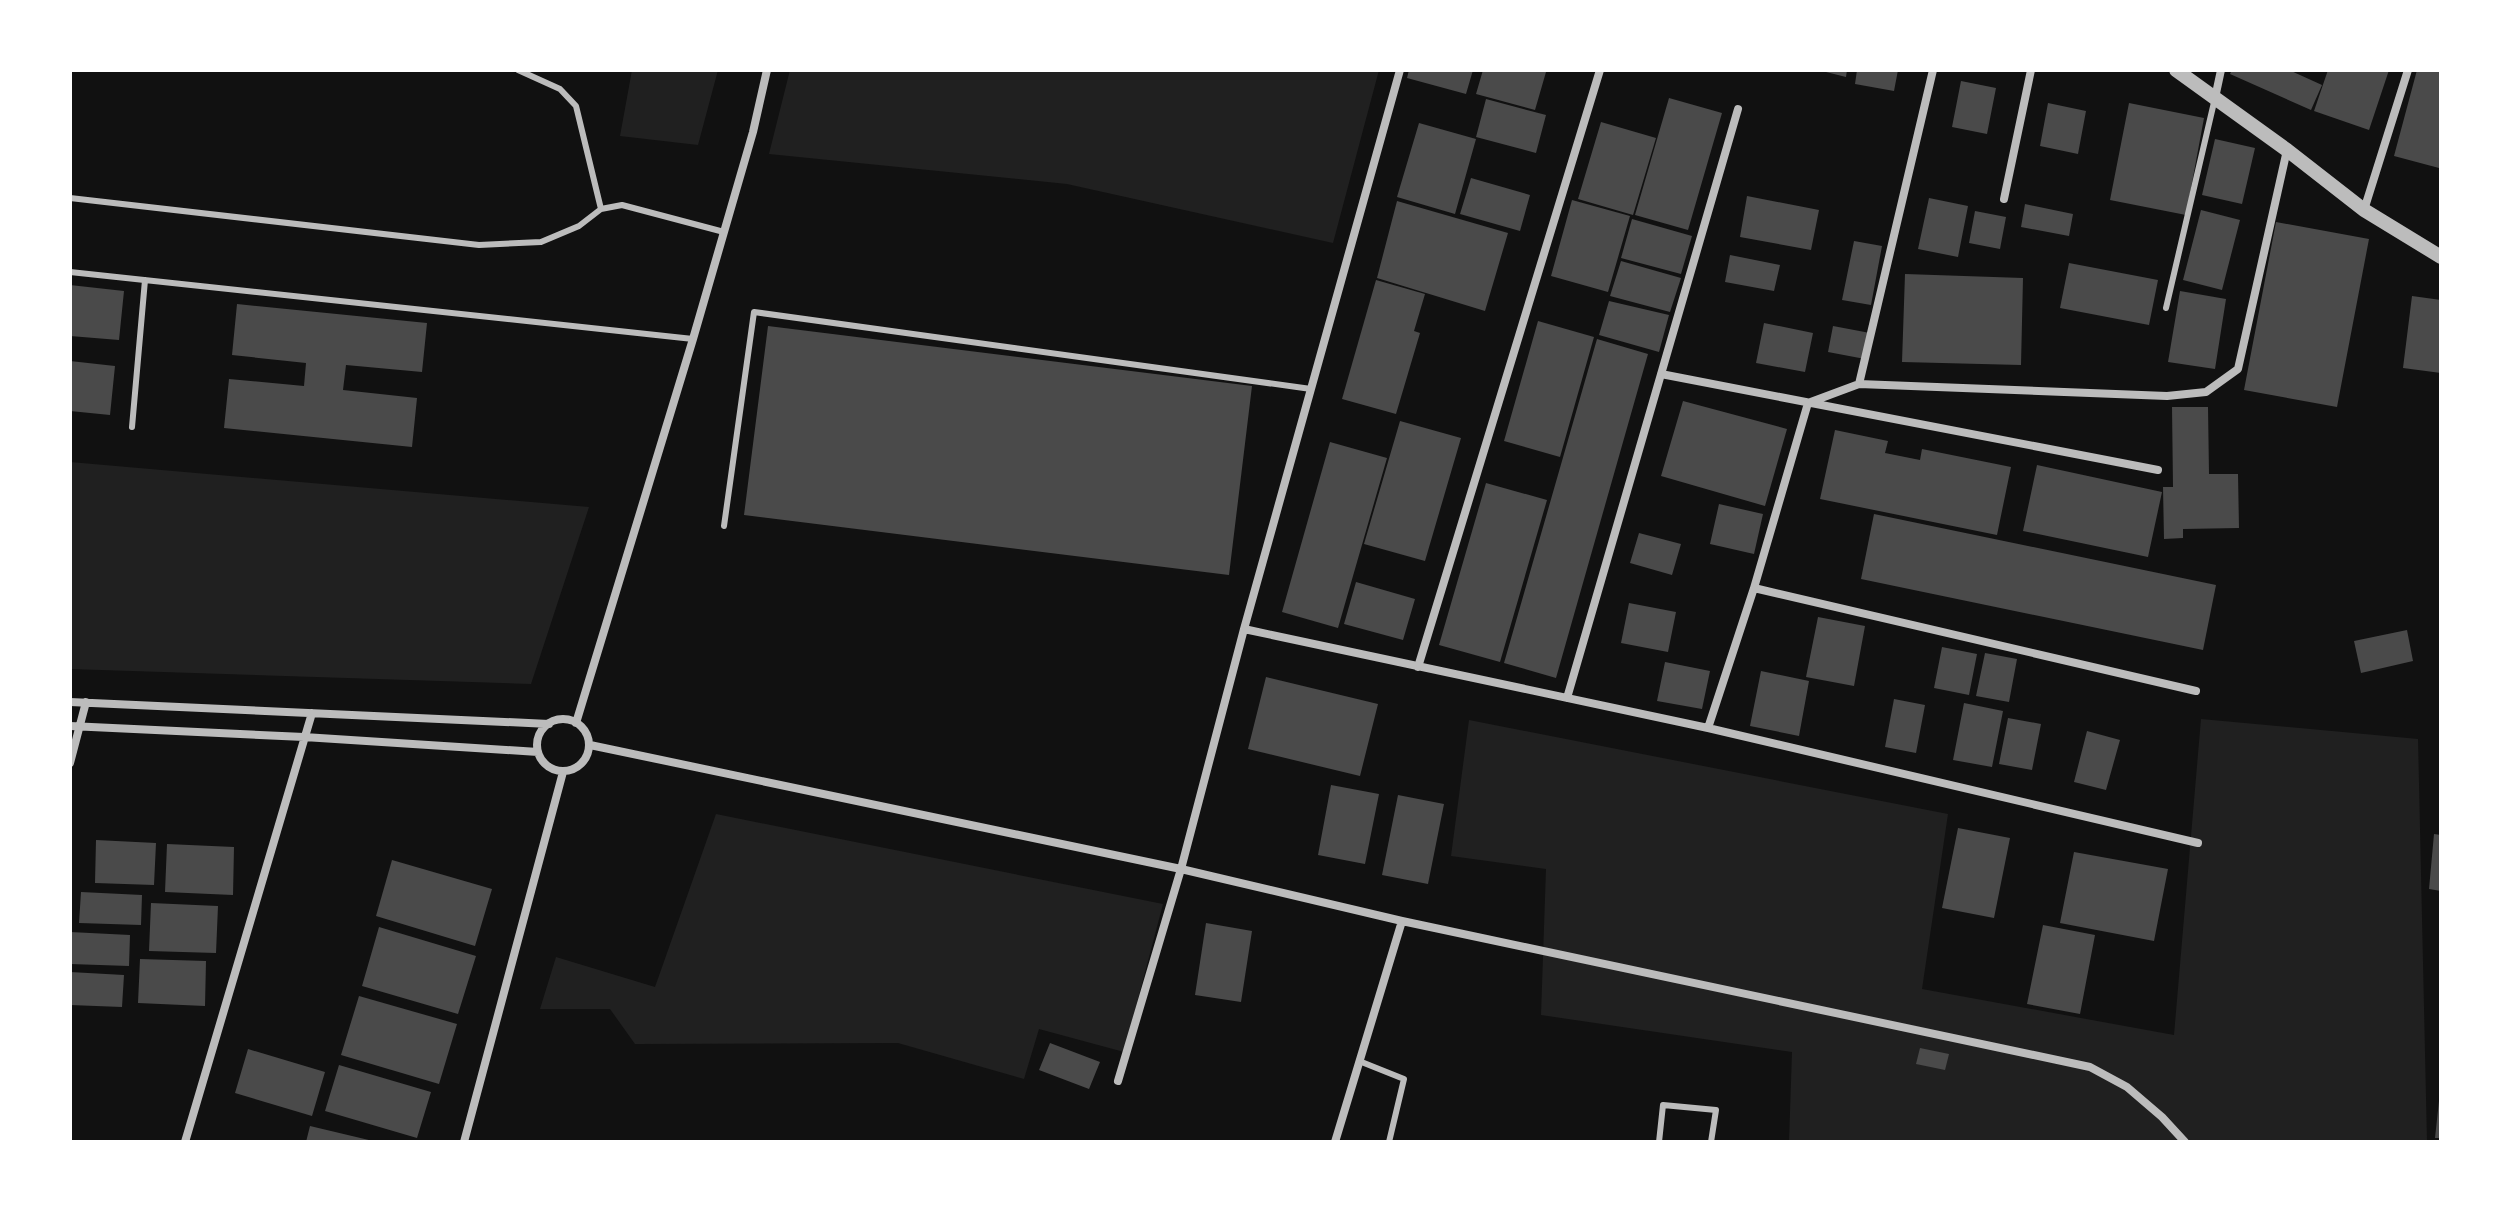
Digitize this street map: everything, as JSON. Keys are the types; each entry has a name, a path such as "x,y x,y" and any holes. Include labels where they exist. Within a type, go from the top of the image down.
{"street":[{"path":"576,723 693,339 753,132 767,70"},
{"path":"1118,1081 1181,869 1244,629 1400,70"},
{"path":"1418,667 1600,70"},
{"path":"1859,384 1933,70"},
{"path":"2004,199 2031,70"},
{"path":"2176,70 2364,210 2441,257"},
{"path":"2215,98 2221,70"},
{"path":"2364,210 2408,70"},
{"path":"1567,698 1738,109"},
{"path":"1808,403 1859,384 2167,396 2206,392 2238,369 2287,150"},
{"path":"1661,374 2158,470"},
{"path":"1708,728 1754,588 1808,403"},
{"path":"1754,588 2196,691"},
{"path":"1244,629 1708,728 2198,843"},
{"path":"70,702 549,724 562,719 576,723 586,732 590,745 585,760 579,766 563,772 547,766 538,752 539,735 549,724"},
{"path":"70,763 75,726 86,702"},
{"path":"185,1142 312,713"},
{"path":"75,726 538,752"},
{"path":"590,745 1181,869 1402,921 2090,1067 2127,1087 2185,1142"},
{"path":"464,1142 563,772"},
{"path":"1335,1142 1402,921"}],"lane":[{"path":"518,70 560,89 576,106 601,209"},
{"path":"2166,308 2215,98"},
{"path":"70,198 479,245 541,242 579,226 601,209 622,205 724,232"},
{"path":"70,272 693,339"},
{"path":"132,427 145,280"},
{"path":"724,526 754,312 1311,389"},
{"path":"1359,1061 1404,1079 1389,1142"},
{"path":"1659,1142 1663,1105 1716,1110 1711,1142"}],"shaded area":[{"path":"632,70 718,70 698,145 620,136"},
{"path":"790,70 1379,70 1333,243 1067,184 769,154"},
{"path":"70,462 589,507 531,684 70,669"},
{"path":"2201,719 2418,739 2427,1142 1789,1142 1792,1052 1541,1015 1546,869 1451,856 1469,720 1948,814 1922,989 2174,1035"},
{"path":"716,814 1163,904 1124,1052 1039,1029 1024,1079 898,1043 635,1044 610,1009 540,1009 556,957 655,987"}],"building":[{"path":"1409,70 1473,70 1466,94 1407,78"},
{"path":"1483,70 1546,72 1535,110 1476,94"},
{"path":"1818,70 1847,70 1846,77"},
{"path":"1857,70 1898,70 1894,91 1855,84"},
{"path":"2232,70 2289,70 2322,85 2311,110 2230,74"},
{"path":"2328,70 2389,70 2369,130 2314,111"},
{"path":"2417,70 2441,70 2439,168 2394,156"},
{"path":"1961,81 1996,88 1987,134 1952,127"},
{"path":"1669,98 1722,113 1688,230 1635,215"},
{"path":"1486,99 1546,115 1536,153 1476,137"},
{"path":"2048,103 2086,111 2078,154 2040,146"},
{"path":"2129,103 2204,118 2186,215 2110,200"},
{"path":"1601,122 1656,138 1633,215 1578,199"},
{"path":"1419,123 1476,139 1455,214 1397,197"},
{"path":"2215,139 2255,148 2242,204 2202,195"},
{"path":"1471,178 1530,195 1520,231 1460,214"},
{"path":"1747,196 1819,210 1811,250 1740,237"},
{"path":"1929,198 1968,206 1958,257 1918,249"},
{"path":"1572,200 1630,216 1608,292 1551,276"},
{"path":"1397,201 1508,233 1485,311 1377,278"},
{"path":"2025,204 2073,214 2069,236 2021,227"},
{"path":"2201,210 2240,220 2222,290 2183,280"},
{"path":"1975,211 2006,217 2000,249 1969,243"},
{"path":"1632,219 1692,236 1681,274 1621,258"},
{"path":"2276,222 2369,239 2337,407 2244,390"},
{"path":"1854,241 1882,246 1871,305 1842,300"},
{"path":"1730,255 1780,265 1774,291 1725,282"},
{"path":"1621,261 1681,278 1670,312 1610,296"},
{"path":"2069,263 2158,280 2149,325 2060,308"},
{"path":"1905,274 2023,278 2021,365 1902,362"},
{"path":"1376,280 1425,294 1414,331 1420,333 1396,414 1342,399"},
{"path":"70,285 124,291 119,340 70,336"},
{"path":"2180,291 2226,299 2215,369 2168,362"},
{"path":"2412,296 2441,300 2441,373 2403,368"},
{"path":"1609,301 1669,315 1659,352 1599,335"},
{"path":"237,304 427,323 422,372 346,365 343,390 417,398 412,447 224,428 229,379 304,386 306,363 232,355"},
{"path":"1538,321 1594,337 1560,457 1504,441"},
{"path":"1764,323 1813,333 1805,372 1756,363"},
{"path":"768,326 1252,386 1229,575 744,515"},
{"path":"1833,326 1870,333 1865,359 1828,352"},
{"path":"1597,339 1648,354 1556,678 1504,663"},
{"path":"70,361 115,366 110,415 70,411"},
{"path":"1683,401 1787,429 1765,506 1661,476"},
{"path":"2172,407 2208,407 2209,474 2238,474 2239,528 2183,529 2183,538 2164,539 2163,487 2173,487"},
{"path":"1400,421 1461,438 1425,561 1364,544"},
{"path":"1835,430 1888,441 1885,453 1920,460 1922,449 2011,467 1997,535 1820,499"},
{"path":"1330,442 1387,458 1338,628 1282,612"},
{"path":"2037,465 2162,492 2148,557 2023,531"},
{"path":"1486,483 1547,500 1500,662 1439,645"},
{"path":"1719,504 1763,514 1754,554 1710,544"},
{"path":"1874,514 2216,585 2203,650 1861,579"},
{"path":"1639,533 1681,544 1672,575 1630,563"},
{"path":"1356,582 1415,599 1403,640 1344,624"},
{"path":"1629,603 1676,612 1668,652 1621,643"},
{"path":"1818,617 1865,626 1854,686 1806,677"},
{"path":"2407,630 2413,661 2361,673 2354,641"},
{"path":"1942,647 1977,654 1969,695 1934,688"},
{"path":"1985,653 2017,659 2009,702 1976,696"},
{"path":"1665,662 1710,671 1702,709 1657,701"},
{"path":"1761,671 1809,681 1799,736 1750,726"},
{"path":"1266,677 1378,704 1360,776 1248,749"},
{"path":"1894,699 1925,705 1916,753 1885,747"},
{"path":"1964,703 2003,711 1992,767 1953,760"},
{"path":"2008,718 2041,724 2032,770 1999,764"},
{"path":"2087,731 2120,740 2106,790 2074,782"},
{"path":"1331,785 1379,794 1365,864 1318,855"},
{"path":"1398,795 1444,804 1428,884 1382,875"},
{"path":"1958,828 2010,838 1994,918 1942,908"},
{"path":"2434,834 2441,835 2441,891 2429,889"},
{"path":"96,840 156,843 154,885 95,883"},
{"path":"167,844 234,847 233,895 165,892"},
{"path":"2074,852 2168,869 2154,941 2060,923"},
{"path":"392,860 492,889 475,946 376,916"},
{"path":"81,892 142,895 141,925 79,923"},
{"path":"151,903 218,906 216,953 149,951"},
{"path":"1206,923 1252,931 1241,1002 1195,995"},
{"path":"2043,925 2095,935 2080,1014 2027,1004"},
{"path":"379,927 476,956 458,1014 362,986"},
{"path":"70,932 130,935 129,966 70,964"},
{"path":"140,959 206,961 205,1006 138,1003"},
{"path":"70,972 124,975 122,1007 70,1005"},
{"path":"359,996 457,1024 439,1084 341,1055"},
{"path":"1050,1043 1100,1062 1089,1089 1039,1070"},
{"path":"1920,1048 1949,1054 1945,1070 1916,1064"},
{"path":"248,1049 325,1072 312,1116 235,1093"},
{"path":"339,1065 431,1092 417,1138 325,1111"},
{"path":"2439,1101 2441,1138 2435,1138"},
{"path":"310,1126 373,1141 373,1142 306,1142"}]}
